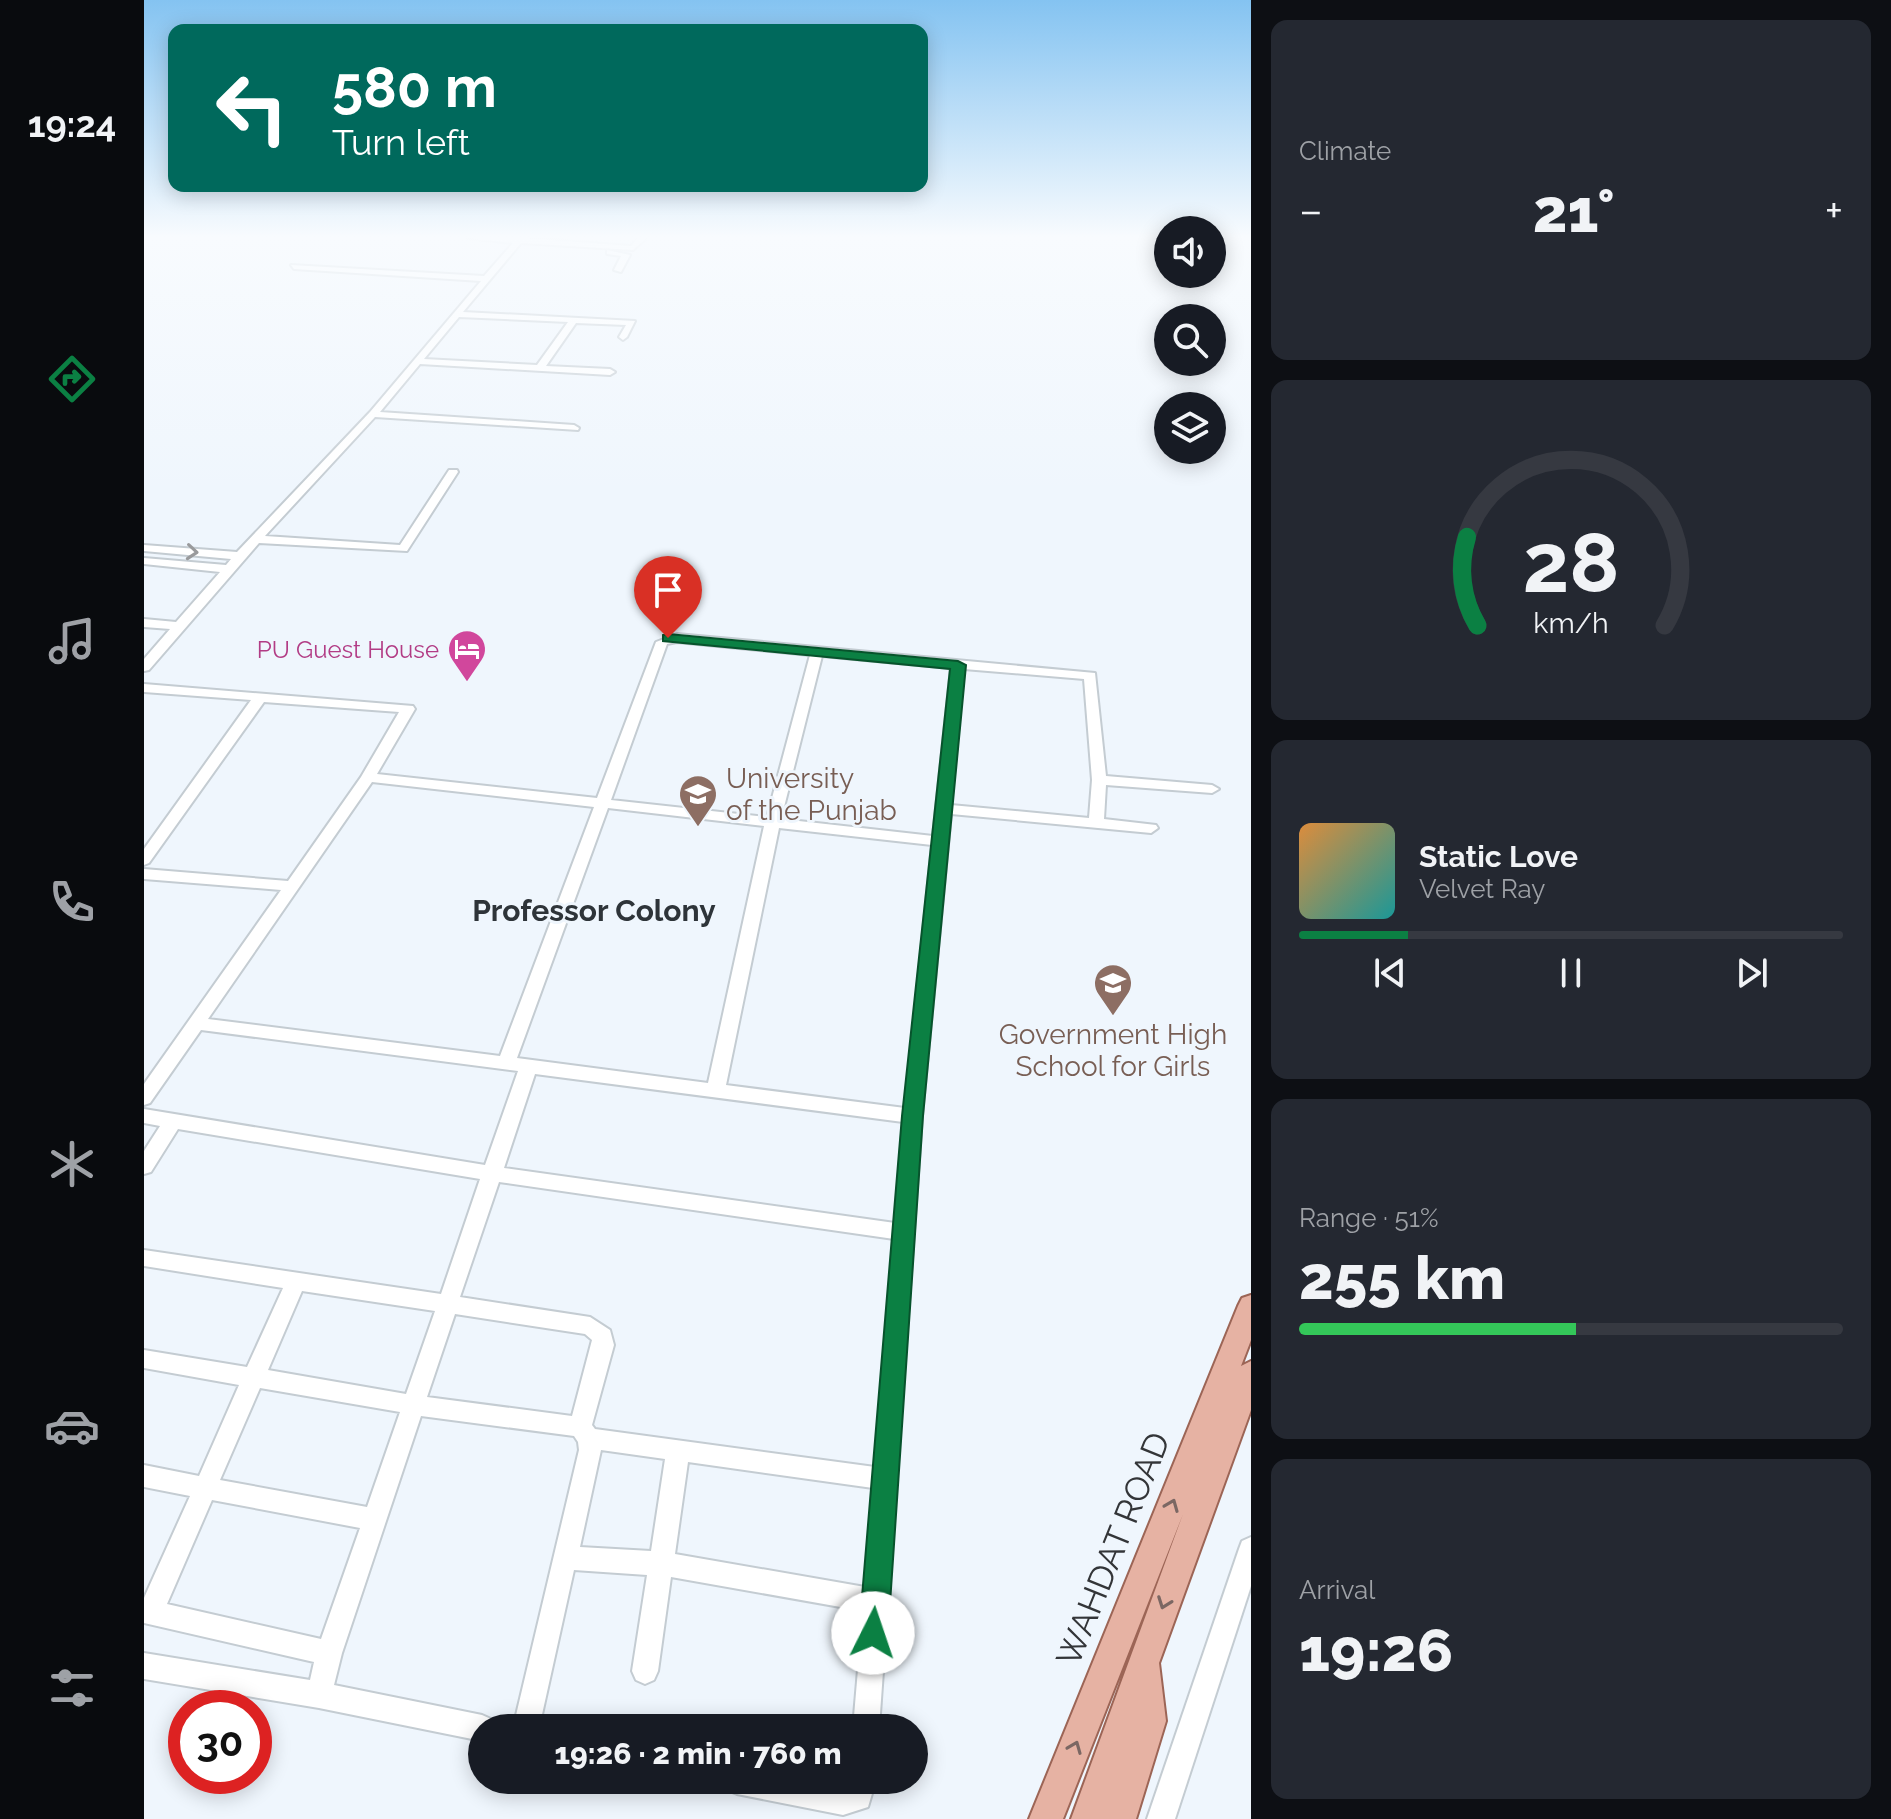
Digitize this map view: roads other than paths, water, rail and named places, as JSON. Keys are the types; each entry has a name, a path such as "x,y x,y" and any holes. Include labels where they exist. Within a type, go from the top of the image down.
{"main road":[{"name":"WAHDAT ROAD","path":"1046,1819 1251,1306"},
{"path":"1088,1819 1251,1373"},
{"path":"1119,1819 1150,1721 1144,1661"}],"street":[{"path":"144,667 240,556 373,414 450,323"},
{"path":"540,368 572,323"},
{"path":"623,337 632,323 629,323"},
{"path":"418,361 610,372"},
{"path":"373,414 574,428"},
{"path":"257,539 403,549 453,472"},
{"path":"144,548 240,556"},
{"path":"144,561 230,569"},
{"path":"144,623 177,626"},
{"path":"319,1695 329,1653 493,1174 518,1063 602,800 662,642 668,638 1090,676 1099,780 1096,824"},
{"path":"716,1090 773,821 817,652"},
{"path":"867,1714 913,1116 958,665"},
{"path":"144,688 408,709 368,777 144,1098"},
{"path":"144,860 260,697"},
{"path":"368,777 602,800 940,841"},
{"path":"1099,780 1212,789"},
{"path":"943,809 1151,828"},
{"path":"144,874 292,886"},
{"path":"194,1023 913,1116"},
{"path":"144,1116 493,1174 904,1232"},
{"path":"144,1167 172,1122"},
{"path":"144,1258 598,1330 603,1345 585,1432 590,1450 529,1714"},
{"path":"296,1281 206,1488 147,1612 329,1653"},
{"path":"144,1359 678,1450 885,1479"},
{"path":"645,1671 678,1450"},
{"path":"144,1476 375,1520"},
{"path":"1161,1819 1251,1549"},
{"path":"567,1558 663,1564 876,1601"},
{"path":"144,1666 319,1695 468,1725"},
{"path":"808,1794 843,1801 858,1797 859,1794"}],"place":[{"name":"PU Guest House","path":"467,683"},
{"name":"University of the Punjab","path":"698,828"},
{"name":"Government High School for Girls","path":"1113,1017"}],"district":[{"name":"Professor Colony","path":"594,910"}]}
